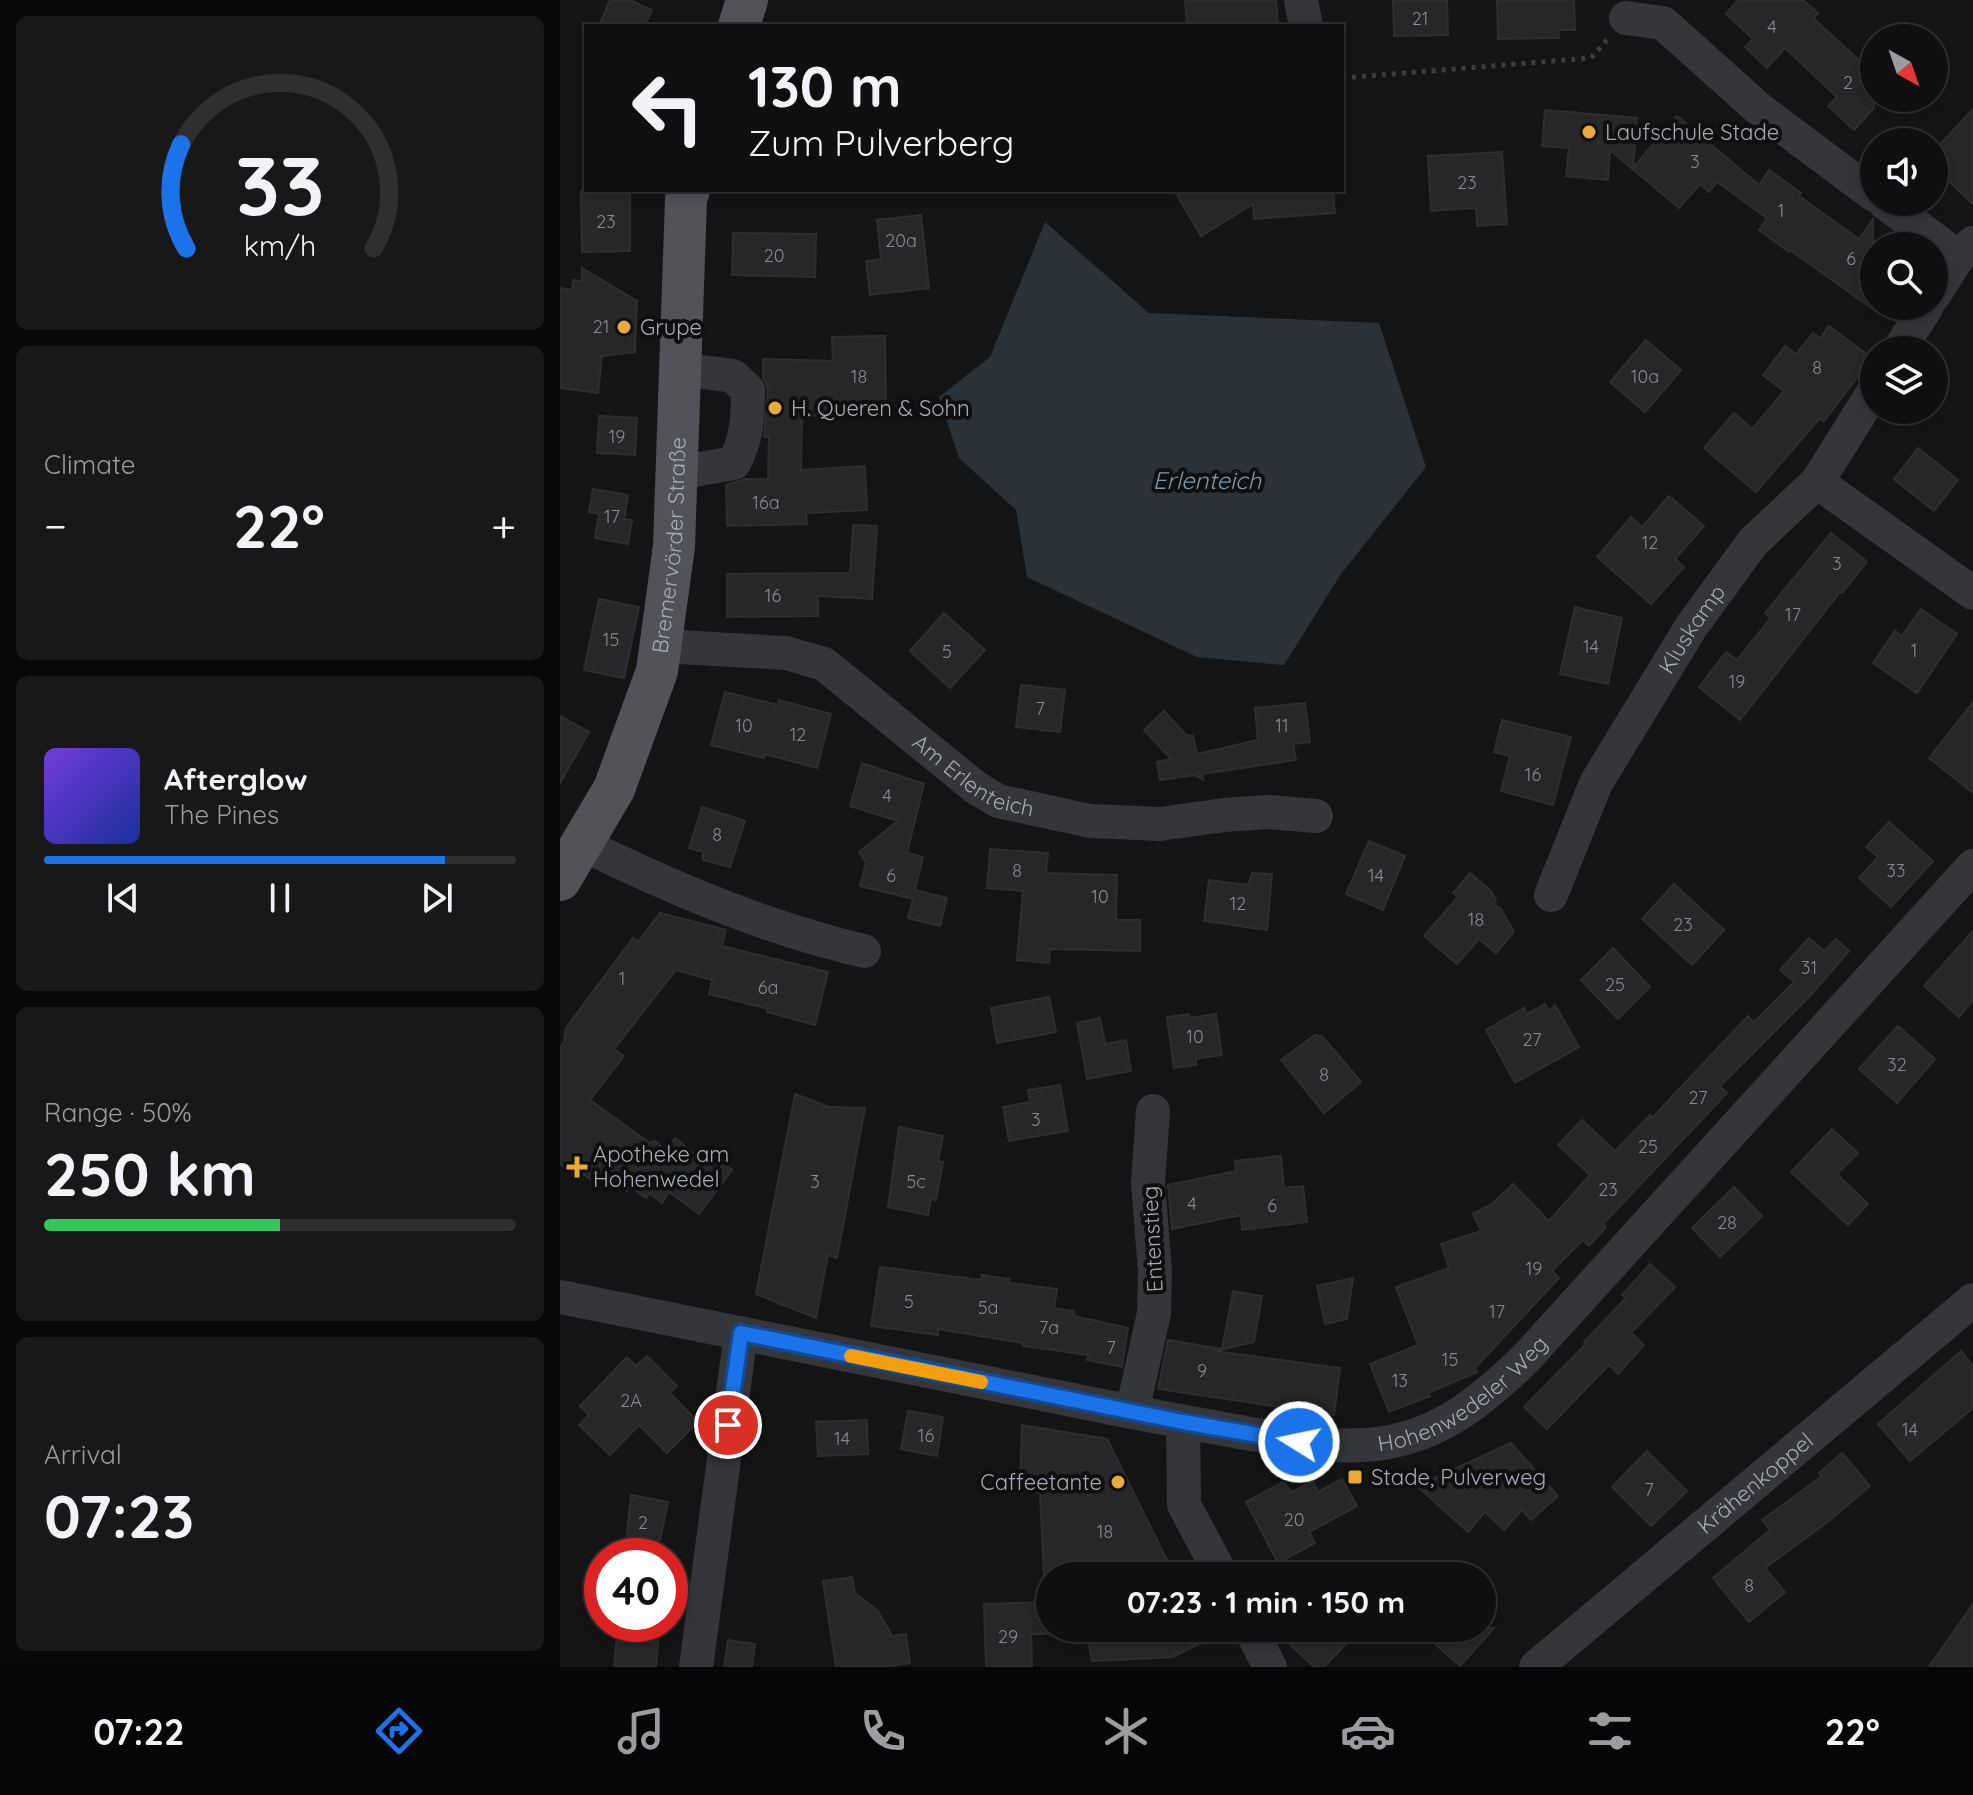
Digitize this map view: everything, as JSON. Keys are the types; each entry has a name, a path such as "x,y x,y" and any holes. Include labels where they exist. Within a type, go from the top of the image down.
{"main road":[{"path":"740,24 747,0"},
{"name":"Bremervörder Straße","path":"560,880 614,789 657,671 674,546 688,192"}],"street":[{"path":"1301,0 1306,24"},
{"path":"1626,18 1663,23 1759,109 1860,185"},
{"path":"1908,216 1965,250 1948,275"},
{"path":"676,473 734,463 745,443 748,415 748,390 733,376 680,369"},
{"name":"Kluskamp","path":"1551,895 1596,783 1691,627 1753,542 1817,482 1860,413"},
{"path":"1817,482 1973,593"},
{"name":"Am Erlenteich","path":"660,646 786,653 824,664 975,787 998,801 1090,821 1160,824 1268,812 1316,816"},
{"path":"582,844 696,896 825,942 864,951"},
{"name":"Hohenwedeler Weg","path":"560,1297 1132,1412 1299,1442 1352,1446 1404,1439 1467,1410 1488,1395 1526,1358 1973,866"},
{"name":"Entenstieg","path":"1132,1412 1154,1313 1155,1271 1148,1183 1153,1111"},
{"name":"Krähenkoppel","path":"1536,1667 1973,1300"},
{"path":"696,1667 741,1333"},
{"path":"1183,1422 1184,1505 1215,1562"},
{"path":"1257,1642 1270,1667"}],"path":[{"path":"1344,78 1591,58 1626,18"}],"water":[{"name":"Erlenteich","path":"1045,222 1149,313 1379,323 1426,467 1341,574 1284,665 1197,657 1027,577 1016,510 959,458 939,397 990,357"}],"building":[{"path":"610,0 630,0 652,10 645,24 600,24"},
{"path":"1185,0 1276,0 1278,24 1187,24"},
{"path":"1393,0 1447,0 1448,35 1394,36"},
{"path":"1497,0 1574,0 1575,30 1558,30 1559,38 1498,39"},
{"path":"1738,0 1803,0 1818,13 1813,18 1860,61 1860,112 1870,112 1854,130 1828,106 1837,97 1785,48 1767,68 1745,47 1753,39 1726,14"},
{"path":"1973,109 1973,204 1948,180 1948,136"},
{"path":"1545,110 1637,118 1633,168 1677,116 1759,185 1769,170 1801,193 1799,196 1860,238 1860,300 1759,230 1767,218 1717,182 1709,192 1700,184 1679,208 1610,150 1608,180 1566,176 1569,148 1542,146"},
{"path":"1502,152 1507,224 1477,226 1476,208 1431,211 1428,156"},
{"path":"581,191 630,192 630,251 582,252"},
{"path":"1175,192 1333,192 1335,213 1254,219 1253,204 1201,236"},
{"path":"921,215 929,288 870,295 866,261 881,259 877,220"},
{"path":"1873,219 1873,232 1864,232"},
{"path":"733,233 816,234 815,277 732,275"},
{"path":"582,268 637,301 635,352 602,356 598,393 560,388 560,288 572,290 573,280 582,281"},
{"path":"1829,326 1860,349 1860,374 1824,421 1820,418 1756,492 1704,448 1734,413 1752,429 1784,391 1763,375 1785,346 1796,354 1813,333 1820,338"},
{"path":"885,336 886,415 802,416 801,470 865,466 867,510 806,513 807,524 727,526 726,485 745,479 768,479 769,437 764,437 768,390 763,377 763,359 833,361 832,337"},
{"path":"1646,340 1681,370 1645,412 1610,382"},
{"path":"599,416 637,418 635,455 597,453"},
{"path":"1918,448 1958,480 1934,511 1894,479"},
{"path":"593,489 628,495 624,519 632,520 628,544 595,538 599,514 589,512"},
{"path":"1669,496 1704,526 1675,559 1684,567 1651,604 1597,557 1631,517 1642,527"},
{"path":"853,525 877,526 872,599 818,596 818,616 727,617 727,574 850,573"},
{"path":"1831,533 1867,562 1740,720 1699,687 1726,652 1737,660 1771,618 1765,613"},
{"path":"599,599 639,607 624,678 584,670"},
{"path":"1575,607 1622,618 1608,684 1560,674"},
{"path":"1921,609 1957,634 1917,693 1873,663 1895,631 1902,636"},
{"path":"944,613 985,650 950,688 910,651"},
{"path":"1021,685 1065,690 1060,732 1016,727"},
{"path":"725,692 778,705 779,700 831,714 817,768 765,754 764,758 711,745"},
{"path":"1973,702 1973,793 1929,758"},
{"path":"1305,703 1310,742 1293,744 1296,760 1202,774 1203,780 1195,775 1160,780 1157,762 1171,759 1144,730 1164,711 1186,735 1193,736 1197,754 1258,740 1255,708"},
{"path":"560,716 589,732 560,783"},
{"path":"1502,720 1571,737 1553,805 1501,791 1510,756 1494,752"},
{"path":"862,763 924,784 907,853 923,857 915,890 947,898 940,926 908,918 913,899 860,886 866,863 859,852 898,821 850,806"},
{"path":"702,807 745,821 730,867 703,860 703,852 689,848"},
{"path":"1889,822 1933,861 1891,907 1859,878 1878,857 1866,847"},
{"path":"1369,841 1405,856 1383,910 1346,894"},
{"path":"990,849 1048,853 1046,873 1117,875 1116,920 1140,920 1140,951 1050,949 1049,963 1017,960 1023,891 987,888"},
{"path":"1252,873 1272,874 1267,930 1204,921 1209,880 1248,885"},
{"path":"1470,873 1491,891 1496,901 1494,904 1501,909 1514,932 1496,953 1479,939 1457,964 1424,936 1458,897 1453,893"},
{"path":"1674,884 1724,930 1692,965 1642,919"},
{"path":"660,913 726,930 722,946 828,972 815,1025 709,994 712,980 676,970 614,1049 624,1056 590,1100 650,1143 655,1141 666,1150 675,1138 695,1154 701,1147 732,1170 699,1214 669,1192 662,1203 649,1193 646,1198 630,1186 627,1191 604,1175 597,1184 580,1172 576,1176 560,1164 560,1048 566,1028 633,938 638,942"},
{"path":"1973,931 1973,1000 1959,1017 1924,986"},
{"path":"1809,938 1824,951 1836,939 1849,951 1810,996 1720,1086 1727,1093 1603,1224 1606,1227 1589,1246 1583,1240 1552,1271 1559,1278 1475,1368 1477,1372 1428,1393 1430,1396 1389,1412 1370,1364 1418,1345 1396,1287 1449,1268 1441,1244 1481,1231 1473,1214 1492,1204 1513,1184 1549,1221 1590,1175 1558,1145 1582,1120 1615,1151 1650,1115 1652,1118 1748,1016 1754,1022 1794,982 1780,970"},
{"path":"1613,948 1650,987 1618,1019 1581,980"},
{"path":"1049,997 1056,1032 997,1043 991,1008"},
{"path":"1545,1004 1549,1011 1555,1005 1579,1047 1515,1083 1486,1030 1524,1008 1527,1014"},
{"path":"1189,1014 1190,1018 1216,1014 1222,1055 1196,1059 1196,1065 1174,1068 1167,1017"},
{"path":"1100,1018 1105,1044 1126,1040 1131,1071 1087,1079 1077,1023"},
{"path":"1898,1026 1935,1059 1897,1103 1859,1069"},
{"path":"1315,1035 1322,1036 1361,1082 1324,1113 1281,1060"},
{"path":"1060,1085 1068,1131 1009,1141 1003,1107 1030,1102 1028,1090"},
{"path":"795,1094 829,1107 865,1108 837,1258 828,1255 816,1318 756,1294"},
{"path":"899,1127 943,1136 938,1161 943,1162 936,1200 931,1199 928,1215 888,1207"},
{"path":"1832,1129 1858,1153 1837,1174 1868,1204 1848,1225 1791,1172"},
{"path":"1281,1156 1284,1188 1303,1186 1307,1222 1242,1230 1241,1215 1172,1229 1168,1185 1236,1171 1235,1161"},
{"path":"1734,1187 1762,1216 1720,1257 1692,1228"},
{"path":"1650,1264 1675,1287 1631,1333 1644,1345 1618,1374 1609,1365 1547,1429 1524,1407 1586,1344 1584,1342 1626,1298 1622,1295"},
{"path":"880,1267 981,1280 982,1275 1010,1279 1009,1283 1057,1289 1054,1308 1074,1311 1074,1316 1128,1328 1122,1367 1087,1360 1088,1355 938,1329 938,1335 871,1326"},
{"path":"1353,1278 1347,1319 1325,1324 1317,1286"},
{"path":"1233,1291 1262,1296 1254,1342 1215,1351 1340,1368 1334,1415 1158,1389 1168,1340 1222,1349"},
{"path":"1961,1351 1973,1366 1973,1408 1910,1461 1878,1424"},
{"path":"647,1356 677,1386 670,1393 698,1422 667,1453 639,1425 610,1455 579,1425 589,1415 580,1406 627,1357 636,1366"},
{"path":"908,1411 943,1417 937,1456 901,1449"},
{"path":"867,1420 868,1454 818,1456 816,1422"},
{"path":"1022,1425 1107,1439 1168,1562 1043,1562 1040,1493 1020,1489"},
{"path":"1511,1443 1558,1496 1531,1520 1522,1510 1504,1530 1485,1512 1468,1532 1417,1486"},
{"path":"1647,1451 1687,1491 1651,1526 1612,1487"},
{"path":"1842,1453 1870,1486 1765,1568 1785,1592 1749,1622 1713,1578 1770,1530 1762,1520 1822,1476 1819,1473"},
{"path":"1342,1479 1357,1506 1309,1532 1315,1543 1277,1562 1246,1502 1283,1482 1292,1492 1313,1481 1318,1492"},
{"path":"631,1495 668,1502 660,1538 627,1538"},
{"path":"852,1577 855,1593 878,1611 892,1636 906,1634 910,1663 886,1667 836,1667 823,1581"},
{"path":"1036,1602 1036,1634 1031,1634 1032,1667 986,1667 984,1604"},
{"path":"1973,1604 1973,1667 1929,1667"},
{"path":"728,1640 755,1644 752,1667 724,1667"},
{"path":"616,1642 658,1642 656,1667 614,1667"},
{"path":"1089,1642 1202,1642 1173,1657 1092,1661"},
{"path":"1288,1642 1348,1642 1324,1667 1314,1667"},
{"path":"1433,1642 1481,1642 1460,1666"}],"slow traffic":[{"path":"851,1356 981,1382"}],"place":[{"name":"Laufschule Stade","path":"1589,132"},
{"name":"Grupe","path":"624,327"},
{"name":"H. Queren & Sohn","path":"775,408"},
{"name":"Apotheke am Hohenwedel","path":"577,1167"},
{"name":"Stade, Pulverweg","path":"1355,1477"},
{"name":"Caffeetante","path":"1118,1482"}],"route":[{"path":"728,1425 741,1333 1183,1422 1299,1442"}]}
